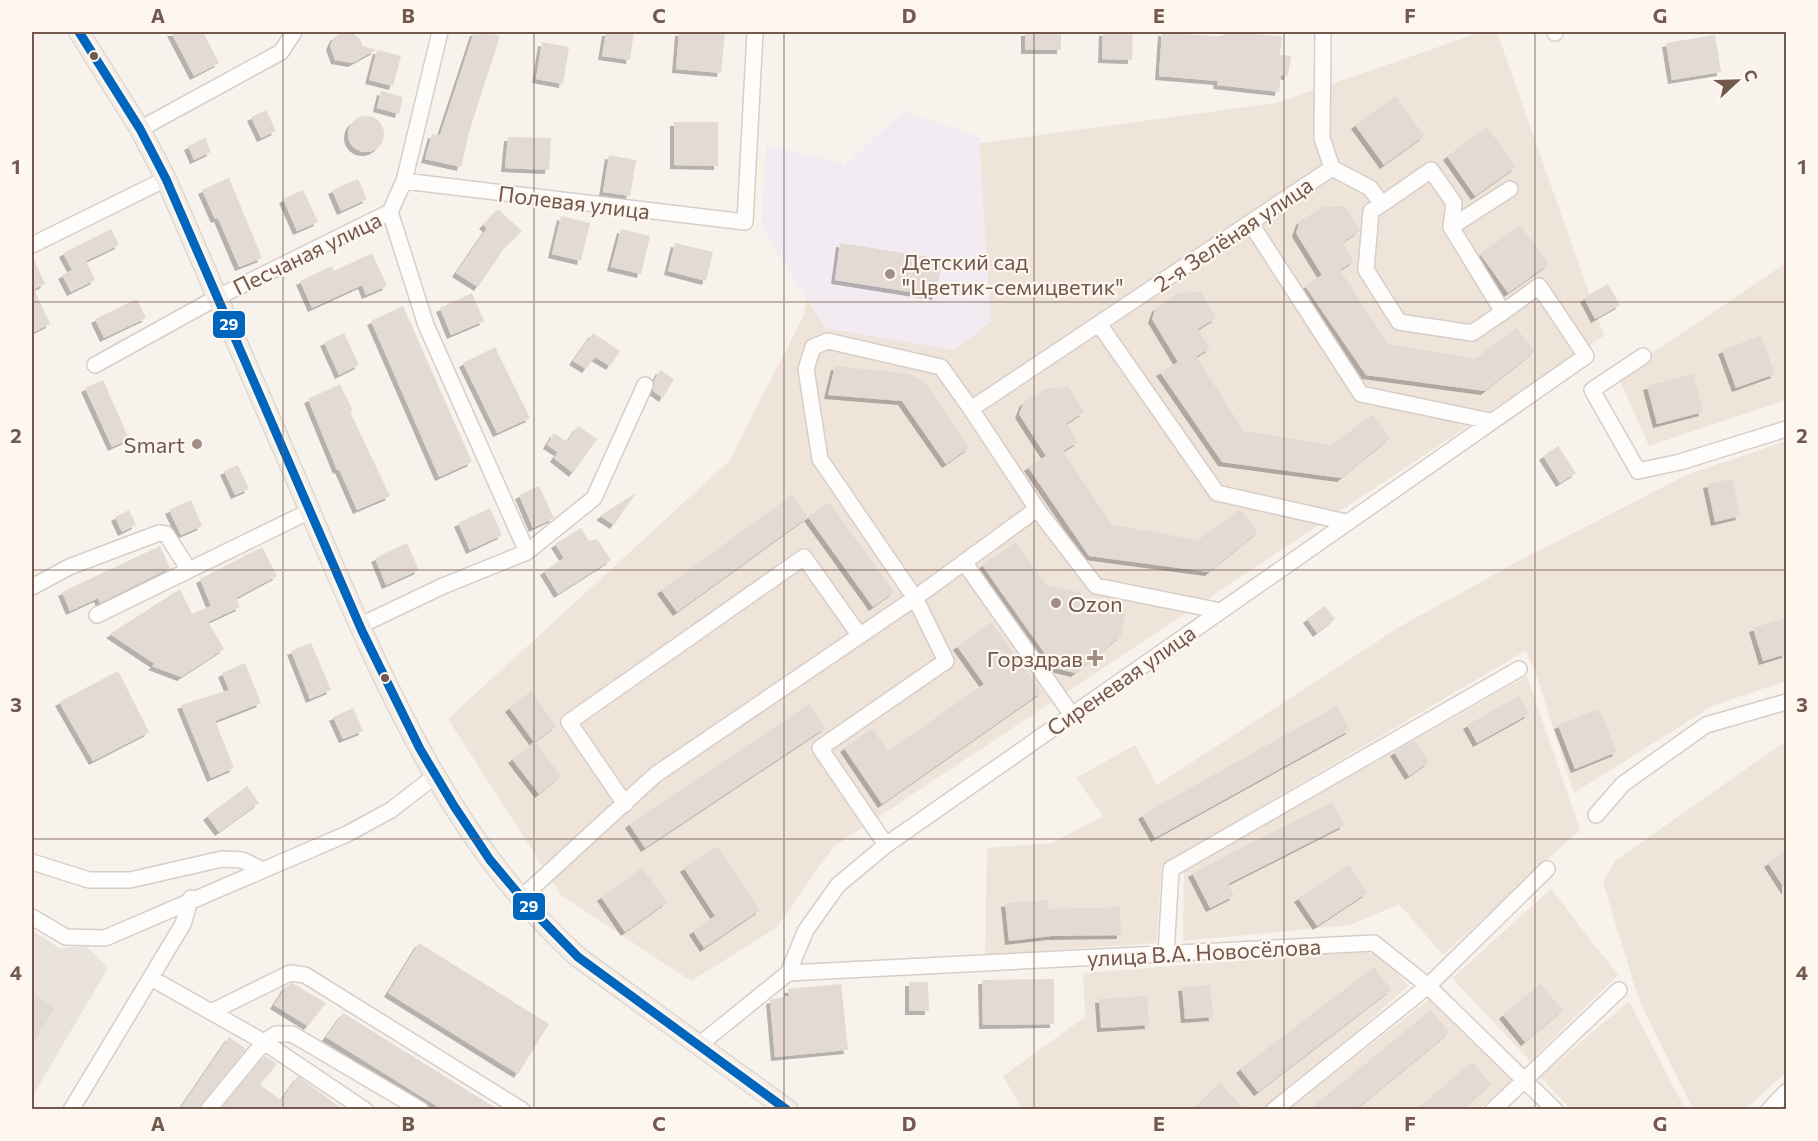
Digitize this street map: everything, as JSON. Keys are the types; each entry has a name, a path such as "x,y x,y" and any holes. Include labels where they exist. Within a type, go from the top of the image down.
{"main road":[{"path":"79,32 140,129 165,179 359,626 399,710 435,776 481,846 520,899 552,934 578,957 783,1108"}],"street":[{"path":"140,129 280,52 294,32"},
{"name":"Песчаная улица","path":"95,365 218,297 390,212 404,182 440,32"},
{"name":"Полевая улица","path":"404,182 745,222 755,32"},
{"name":"2-я Зелёная улица","path":"971,409 1332,168 1322,138 1323,32"},
{"path":"1332,168 1370,188 1382,204"},
{"path":"1431,170 1454,203 1451,227 1503,312 1472,333 1400,322 1366,270 1371,211 1382,204 1431,170"},
{"path":"32,245 165,179"},
{"path":"1451,227 1510,189"},
{"path":"390,212 426,325 526,552"},
{"path":"1251,224 1361,394 1490,421"},
{"name":"Сиреневая улица","path":"699,1045 788,973 806,930 838,885 886,845 1586,356 1539,286 1503,312"},
{"path":"1099,324 1217,493 1346,522"},
{"path":"886,845 820,748 946,661 915,598 820,459 806,369 813,347 828,341 941,366 1037,509 1096,586 1221,610"},
{"path":"1643,356 1592,390 1638,471 1680,462 1786,429"},
{"path":"359,626 442,586 526,552 594,498 645,385"},
{"path":"520,899 655,775 915,598 1037,509"},
{"path":"97,615 310,511"},
{"path":"32,587 69,567 159,533 166,534 189,570"},
{"path":"625,804 569,722 804,557 860,636"},
{"path":"964,562 1072,715"},
{"path":"1166,953 1171,869 1519,669"},
{"path":"1596,815 1623,784 1706,725 1786,702"},
{"path":"32,917 66,937 105,938 191,898 348,834 391,810 435,776"},
{"path":"32,862 89,880 130,880 222,859 242,860 263,870"},
{"path":"1274,1110 1428,987 1547,869"},
{"path":"71,1110 183,924 191,898"},
{"name":"улица В.А. Новосёлова","path":"788,973 1374,943 1428,987 1555,1110"},
{"path":"211,1012 290,973 305,975 522,1110"},
{"path":"151,978 264,1042 365,1110"},
{"path":"1493,1110 1618,990"},
{"path":"208,1110 264,1042 276,1034 291,1034 421,1110"},
{"path":"1769,1110 1786,1092"}],"shaded area":[{"path":"1482,32 1497,32 1604,336 833,847 776,928 691,981 561,895 448,719 729,461 803,317 847,161 1276,103"},
{"name":"Детский сад \"Цветик-семицветик\"","path":"903,111 979,137 991,322 954,350 825,328 761,226 766,145 847,164"},
{"path":"1786,263 1786,400 1649,446 1618,376"},
{"path":"1786,441 1786,681 1714,705 1574,793 1534,668 1525,651 1162,865 1156,943 985,955 987,848 1052,843 1103,816 1076,778 1135,745 1157,785 1401,626 1526,557 1689,474"},
{"path":"1527,676 1580,830 1443,955 1399,904 1350,925 1183,941 1184,871"},
{"path":"1786,741 1786,1072 1746,1109 1693,1109 1639,1000 1603,882 1615,861"},
{"path":"1551,889 1618,975 1530,1061 1452,978"},
{"path":"32,930 59,948 86,946 108,968 32,1097"},
{"path":"1354,952 1380,954 1408,986 1268,1109 1022,1109 1003,1076 1085,1017 1083,973"},
{"path":"1431,998 1514,1080 1479,1109 1287,1110"},
{"path":"1629,1001 1685,1109 1571,1109 1540,1077"}],"building":[{"path":"171,32 203,32 219,63 194,76"},
{"path":"343,32 353,33 360,39 363,46 376,50 352,63 335,60 330,46 334,37"},
{"path":"474,32 486,32 500,36 469,132 461,167 425,159 432,134 440,135"},
{"path":"606,32 634,32 630,60 602,56"},
{"path":"679,32 725,32 721,73 676,69"},
{"path":"1025,32 1061,32 1061,50 1025,50"},
{"path":"1103,32 1133,32 1132,60 1102,59"},
{"path":"1162,32 1223,37 1223,32 1282,36 1280,55 1291,56 1288,76 1281,75 1279,92 1217,85 1218,81 1159,76"},
{"path":"1715,35 1721,72 1672,80 1666,43"},
{"path":"542,42 569,47 563,84 536,79"},
{"path":"377,50 401,56 393,86 369,80"},
{"path":"381,91 403,97 399,114 377,108"},
{"path":"1396,96 1424,136 1384,165 1355,125"},
{"path":"266,110 276,131 261,138 251,117"},
{"path":"366,116 379,121 384,134 379,147 366,152 353,147 348,134 353,121"},
{"path":"674,122 718,122 718,166 674,165"},
{"path":"1487,127 1516,167 1475,196 1447,156"},
{"path":"508,137 551,138 549,170 505,168"},
{"path":"205,138 211,152 194,160 188,146"},
{"path":"609,155 636,160 630,196 603,192"},
{"path":"229,178 262,258 239,267 218,218 215,219 202,190"},
{"path":"358,179 367,199 341,211 332,190"},
{"path":"303,190 318,222 297,231 283,199"},
{"path":"1345,206 1360,230 1343,243 1354,261 1340,270 1388,344 1475,359 1516,328 1535,351 1485,391 1366,375 1305,286 1322,275 1296,233 1300,221 1323,207"},
{"path":"498,209 522,231 505,247 478,287 456,273 487,228 483,225"},
{"path":"561,216 590,223 581,261 552,254"},
{"path":"1520,225 1549,264 1508,293 1480,254"},
{"path":"111,229 119,245 86,261 95,280 71,292 62,275 72,270 63,253"},
{"path":"621,229 650,236 641,274 611,267"},
{"path":"675,243 713,252 706,281 668,271"},
{"path":"840,243 942,259 936,296 835,280"},
{"path":"372,253 387,286 366,295 362,285 312,308 300,281 332,266 334,271"},
{"path":"32,255 45,284 34,289 50,324 32,333"},
{"path":"1608,284 1620,305 1595,319 1584,298"},
{"path":"1201,292 1216,318 1198,329 1210,348 1196,357 1244,431 1331,445 1372,415 1390,438 1341,478 1222,462 1160,372 1178,362 1152,319 1156,308 1179,293"},
{"path":"472,293 484,321 451,335 440,308"},
{"path":"137,299 146,318 104,338 95,319"},
{"path":"403,306 472,462 439,477 371,321"},
{"path":"344,333 359,365 339,375 324,342"},
{"path":"593,333 620,351 610,366 595,357 586,369 573,361"},
{"path":"1761,336 1775,374 1736,388 1722,350"},
{"path":"495,347 530,418 497,433 463,363"},
{"path":"835,366 909,374 924,381 969,448 946,464 902,401 828,395"},
{"path":"660,370 674,379 663,398 653,391 654,381"},
{"path":"1693,374 1703,412 1657,424 1647,386"},
{"path":"103,380 129,439 112,447 85,388"},
{"path":"340,384 353,411 350,412 390,496 357,510 339,469 337,470 308,399"},
{"path":"1069,387 1084,412 1066,424 1078,442 1063,451 1112,525 1198,540 1240,509 1258,532 1209,572 1089,556 1028,467 1046,456 1019,414 1024,402 1047,388"},
{"path":"578,426 597,439 573,473 554,458 558,452 547,445 554,433 567,442"},
{"path":"1558,446 1576,473 1560,483 1543,456"},
{"path":"238,465 249,489 235,495 224,471"},
{"path":"1732,479 1740,516 1715,522 1707,484"},
{"path":"539,486 554,518 533,528 519,495"},
{"path":"637,492 614,525 600,516"},
{"path":"792,495 808,517 677,612 661,590"},
{"path":"191,500 202,526 181,535 169,510"},
{"path":"829,502 894,592 873,607 808,517"},
{"path":"490,508 502,535 470,550 458,523"},
{"path":"129,510 136,525 122,532 115,517"},
{"path":"581,528 589,541 597,539 611,560 558,594 544,571 564,558 555,544"},
{"path":"1016,542 1047,586 1079,592 1089,606 1125,612 1121,636 1075,673 1055,668 982,565"},
{"path":"407,543 419,570 386,585 375,558"},
{"path":"160,546 170,568 100,603 98,598 70,611 62,592"},
{"path":"262,547 277,576 236,598 240,607 208,622 224,649 181,677 152,666 155,664 110,634 180,589 192,614 211,606 200,579"},
{"path":"1325,606 1335,619 1317,633 1307,619"},
{"path":"1786,618 1786,654 1763,661 1753,628"},
{"path":"991,622 1042,692 882,804 844,748 872,728 888,751 984,684 957,646"},
{"path":"311,643 331,690 310,699 291,651"},
{"path":"245,663 261,703 215,721 234,768 211,778 181,705 229,690 222,673"},
{"path":"118,671 149,732 93,761 59,702"},
{"path":"531,691 556,726 535,742 561,776 539,794 512,759 534,742 509,708"},
{"path":"1519,696 1529,714 1477,743 1467,725"},
{"path":"809,704 825,728 645,848 629,824"},
{"path":"1337,706 1350,730 1155,838 1142,815"},
{"path":"353,708 363,731 343,739 333,717"},
{"path":"1599,709 1617,752 1575,769 1558,725"},
{"path":"1413,741 1429,762 1409,776 1394,752"},
{"path":"247,786 259,803 219,832 207,816"},
{"path":"1332,802 1344,825 1228,884 1234,896 1210,908 1192,873"},
{"path":"717,846 760,910 704,948 693,931 715,916 684,868"},
{"path":"1786,851 1786,891 1768,863"},
{"path":"1349,865 1367,893 1317,926 1298,898"},
{"path":"642,868 667,902 625,932 601,897"},
{"path":"1048,900 1049,909 1120,907 1121,935 1051,936 1009,941 1005,903"},
{"path":"419,943 549,1024 518,1074 388,993"},
{"path":"1374,967 1391,990 1258,1092 1240,1069"},
{"path":"1054,979 1054,1024 983,1025 982,980"},
{"path":"909,982 928,982 929,1011 909,1011"},
{"path":"292,983 326,1003 308,1026 274,1005 286,986"},
{"path":"841,984 848,1050 775,1057 770,1000 789,996 788,989"},
{"path":"1540,984 1563,1010 1525,1042 1503,1015"},
{"path":"1210,985 1213,1017 1185,1019 1182,987"},
{"path":"32,993 55,1008 32,1045"},
{"path":"1147,996 1149,1025 1101,1028 1099,999"},
{"path":"1431,1010 1449,1033 1355,1110 1309,1110"},
{"path":"343,1013 499,1110 443,1110 326,1037"},
{"path":"229,1037 246,1049 198,1110 179,1110"},
{"path":"265,1056 277,1064 260,1085 281,1100 298,1076 344,1110 221,1110"},
{"path":"1472,1062 1491,1084 1461,1110 1416,1110"},
{"path":"1220,1083 1245,1110 1193,1110"}],"transit line":[{"name":"29","path":"79,32 140,129 166,179 362,631 420,749 454,806 490,860 532,910 578,957 787,1110"}],"place":[{"name":"Детский сад \"Цветик-семицветик\"","path":"890,274"},
{"name":"Smart","path":"197,444"},
{"name":"Ozon","path":"1056,603"},
{"name":"Горздрав","path":"1095,658"}]}
